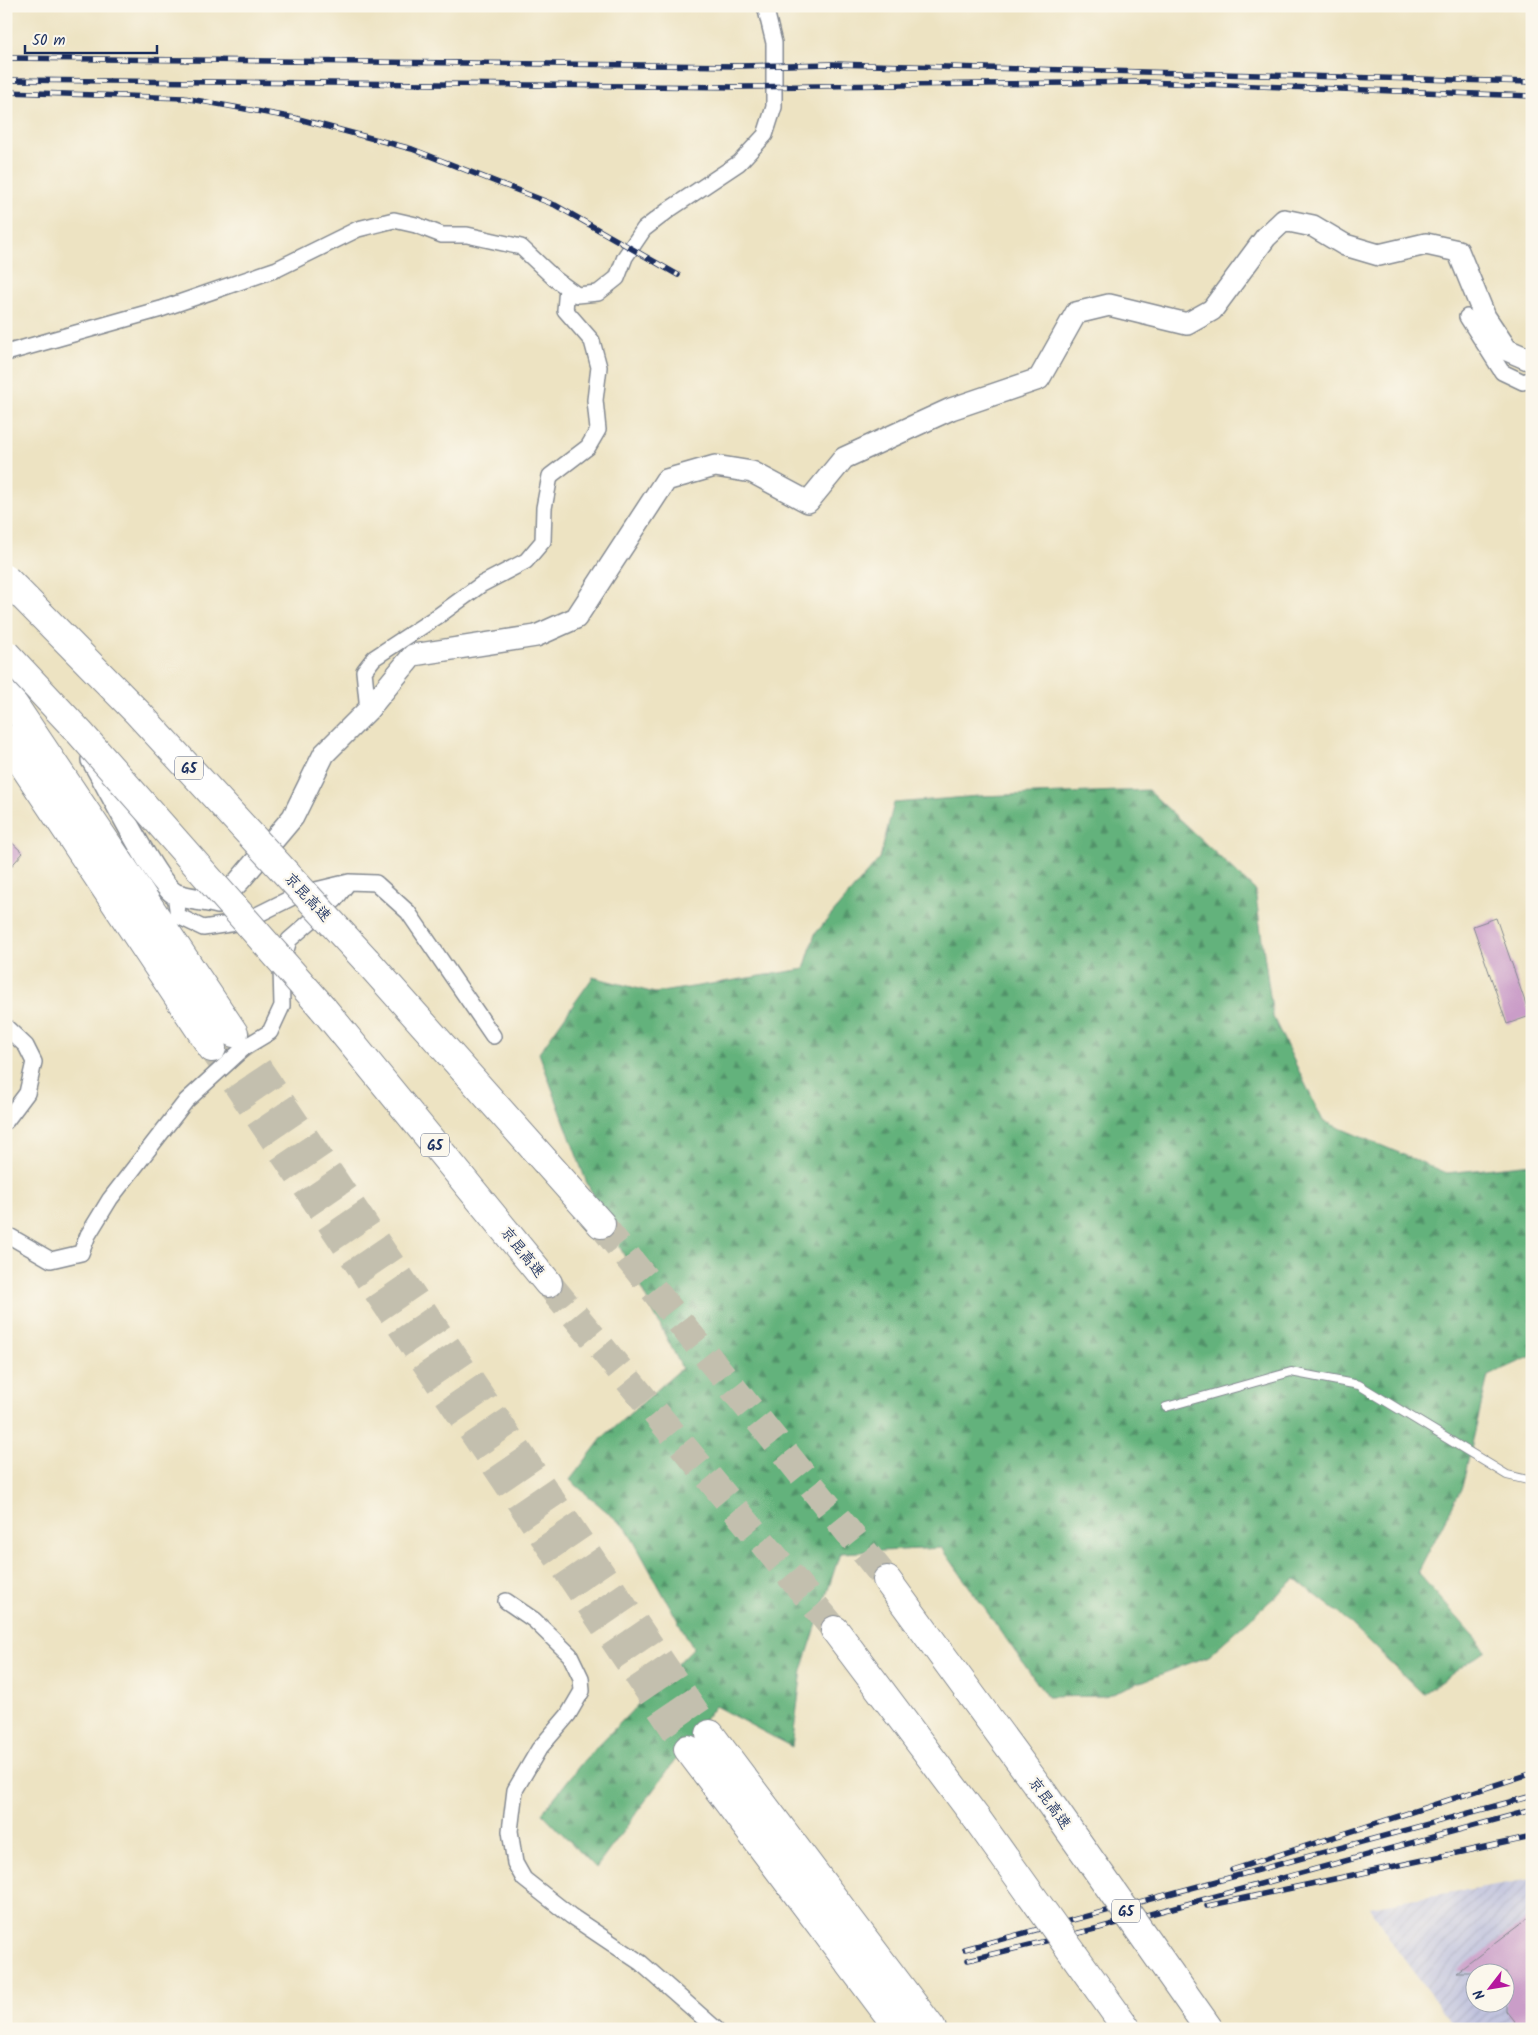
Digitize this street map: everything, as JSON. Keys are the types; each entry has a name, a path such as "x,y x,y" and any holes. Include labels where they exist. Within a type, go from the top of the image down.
{"highway":[{"name":"京昆高速","path":"6,579 138,713 367,961 601,1224"},
{"name":"京昆高速","path":"6,653 80,733 322,1007 548,1283"},
{"path":"6,693 223,1040 6,739"},
{"name":"京昆高速","path":"887,1580 1043,1793 1209,2029"},
{"path":"836,1630 977,1819 1127,2029"},
{"path":"899,2029 699,1741 932,2029"}],"street":[{"path":"6,353 161,309 277,269 358,229 394,220 416,225 442,235 468,235 521,247 555,279 577,295 598,293 617,278 626,257 644,229 670,209 739,163 765,135 774,107 774,44 765,6"},
{"path":"6,653 8,651 40,682 105,780 154,872 175,894 218,903 293,817 324,754 368,710 413,655 536,636 576,618 666,480 715,466 752,472 808,502 844,458 951,409 1039,379 1076,313 1109,306 1187,324 1212,310 1266,237 1284,220 1313,226 1345,245 1380,255 1426,244 1458,251 1485,317 1506,350 1528,359 1532,358"},
{"path":"368,710 364,672 374,658 438,616 482,584 526,561 543,541 544,508 550,476 588,448 598,430 595,400 599,367 592,341 565,310 567,288"},
{"path":"1467,317 1502,372 1523,382 1532,379"},
{"path":"175,894 178,916 203,928 244,922 299,894 349,882 376,883 408,912 493,1036"},
{"path":"6,1234 51,1260 81,1254 88,1235 110,1199 186,1101 245,1047 270,1032 282,1006 281,967 289,940 335,900 349,882"},
{"path":"6,1027 26,1046 34,1062 27,1094 6,1121"},
{"path":"506,1600 534,1620 570,1655 581,1678 582,1692 568,1715 539,1749 515,1790 510,1831 515,1863 524,1879 570,1916 641,1964 716,2029"}],"lane":[{"path":"1166,1407 1291,1372 1360,1385 1507,1475 1532,1481"}],"shaded area":[{"path":"1532,1879 1532,2029 1456,2029 1397,1950 1369,1906"}],"green space":[{"path":"1148,790 1255,890 1273,1017 1323,1121 1447,1173 1532,1164 1532,1356 1488,1376 1462,1487 1418,1573 1486,1650 1423,1694 1340,1614 1295,1579 1208,1656 1105,1696 1047,1697 942,1548 840,1553 802,1670 792,1747 715,1706 596,1868 542,1813 584,1760 693,1648 627,1529 570,1480 603,1437 682,1368 586,1181 539,1053 593,977 655,993 804,969 815,934 880,858 894,803 979,796"}],"building":[{"path":"6,837 23,853 6,872"},
{"path":"1496,918 1530,1016 1507,1024 1473,926"},
{"path":"1532,1915 1532,2029 1520,2029 1507,2012 1516,2012 1516,1962 1470,1962"},
{"path":"1466,1965 1466,1972 1457,1972"}],"tunnel":[{"path":"234,1033 710,1734"},
{"path":"212,1048 688,1749"},
{"path":"601,1224 887,1580"},
{"path":"548,1283 835,1630"}],"railway":[{"path":"6,58 740,66 832,64 1532,82"},
{"path":"6,80 740,87 1143,82 1532,96"},
{"path":"6,92 184,98 295,118 412,149 555,205 678,275"},
{"path":"1232,1870 1532,1773"},
{"path":"965,1949 1532,1796"},
{"path":"968,1960 1099,1928 1532,1810"},
{"path":"1207,1906 1532,1837"}]}
